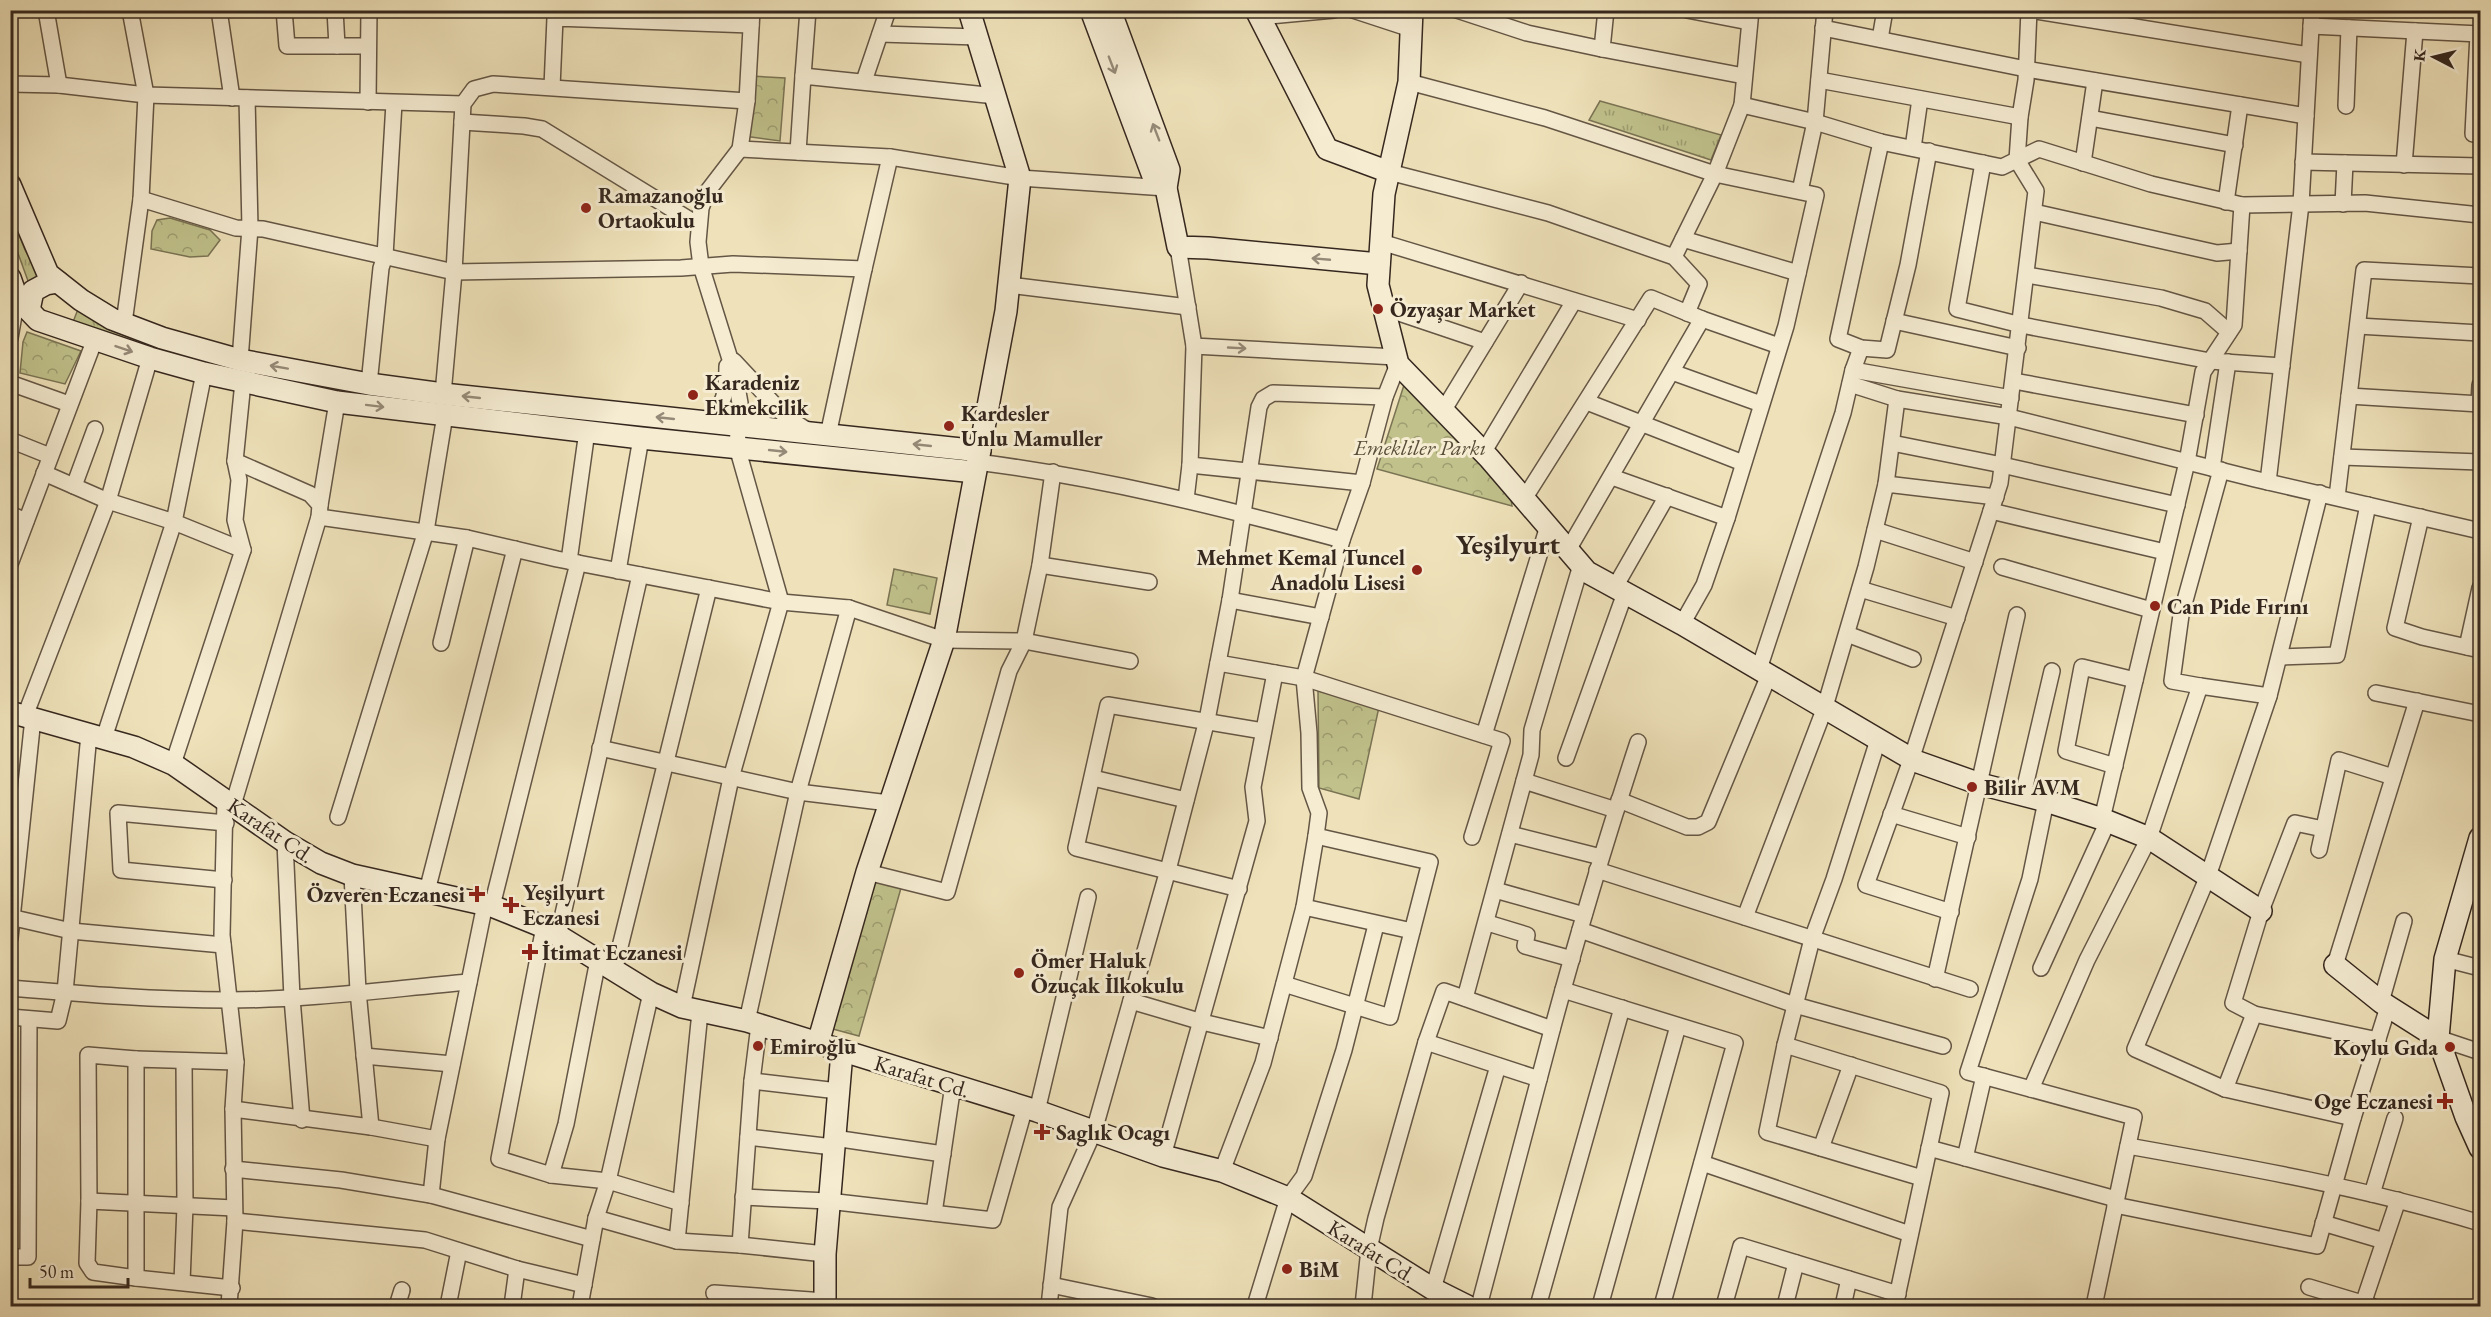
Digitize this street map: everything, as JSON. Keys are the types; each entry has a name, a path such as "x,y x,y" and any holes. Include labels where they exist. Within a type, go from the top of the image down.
{"main road":[{"path":"818,1043 867,872 944,640 1006,311 1020,178 969,10"},
{"path":"1091,10 1153,176 1166,188"},
{"path":"1110,10 1168,170 1166,188 1178,247 1379,264"},
{"path":"1257,14 1327,149 1389,172"},
{"path":"1412,20 1409,82 1384,194 1378,285 1397,361 1483,453 1587,572 1682,624 1824,710 1911,759 1980,784 2046,801 2105,820 2149,838 2261,911"},
{"path":"10,185 48,274 112,319 162,338 240,360 369,384 820,434 978,462"},
{"path":"10,278 23,304 38,320 150,358 204,373 337,402 737,447 978,462"},
{"path":"23,304 33,291 46,284 63,286"},
{"path":"51,324 63,321 70,307 63,286"},
{"name":"Karafat Cd.","path":"23,715 97,736 173,764 228,809 321,863 352,875 489,905 551,931 651,993 691,1009 753,1023 953,1084 1163,1156 1222,1171 1288,1198 1440,1297 1467,1306"},
{"path":"2481,838 2472,890 2445,959 2438,1038 2466,1118 2481,1148"},
{"path":"2335,965 2384,1005 2438,1038"},
{"path":"825,1304 828,1201 842,1052"}],"street":[{"path":"46,10 59,85"},
{"path":"124,323 141,199 146,95 130,10"},
{"path":"219,10 231,98"},
{"path":"284,10 287,46 368,46"},
{"path":"335,10 337,46"},
{"path":"368,102 369,10"},
{"path":"798,152 808,10"},
{"path":"864,81 888,10"},
{"path":"1257,14 1334,10"},
{"path":"1353,10 1412,20"},
{"path":"1458,10 1527,33 1744,76"},
{"path":"1602,49 1606,10"},
{"path":"1674,257 1715,174 1742,105 1750,16 1687,10"},
{"path":"1800,191 1815,122 1825,10"},
{"path":"1880,39 1885,10"},
{"path":"1951,912 1866,885 1911,759 1957,618 1993,504 2002,465 2036,191 2017,160 2030,10 2309,55"},
{"path":"2268,482 2301,204 2311,15 2349,28 2480,34 2473,134"},
{"path":"552,87 555,18 751,18 747,101 740,149 707,192 698,225 701,266 735,375 740,403 737,447 781,602 731,778 691,1009 677,1241"},
{"path":"1823,28 2026,69 2306,116"},
{"path":"2346,106 2349,28"},
{"path":"2404,165 2415,31"},
{"path":"880,34 978,37"},
{"path":"802,76 996,96"},
{"path":"1819,80 2020,117"},
{"path":"2083,163 2095,81"},
{"path":"1409,82 1545,118 1715,174 1816,195 1779,346 1727,518 1704,585 1682,624"},
{"path":"10,84 59,85 146,95 463,104"},
{"path":"443,394 454,272 463,104 474,89 493,84 747,101"},
{"path":"240,360 250,228 247,98"},
{"path":"1881,142 1838,339 1861,348 1887,350 1908,265 1921,150 1920,99"},
{"path":"369,384 381,268 385,256 394,103"},
{"path":"1742,105 1815,122 1881,142 2002,167 2039,149 2151,184 2242,205 2365,203 2481,215"},
{"path":"2226,202 2240,105"},
{"path":"2090,118 2235,145"},
{"path":"462,122 542,129 698,225"},
{"path":"740,149 890,158 1020,178 1166,188"},
{"path":"726,351 785,416 820,434 864,269 890,158"},
{"path":"2303,162 2481,166"},
{"path":"1983,163 1957,309 2021,325 2210,361 2282,366"},
{"path":"2343,204 2345,163"},
{"path":"1389,172 1548,213 1674,257 1699,284 1687,313"},
{"path":"141,199 236,228 263,228 454,272 733,264 864,269"},
{"path":"2041,968 2105,820 2115,766 2187,462 2203,372 2234,325 2242,205"},
{"path":"2034,212 2196,249 2217,252 2239,251"},
{"path":"1683,239 1798,273"},
{"path":"1381,242 1638,320"},
{"path":"1178,247 1194,346 1190,465 1186,499"},
{"path":"2337,497 2364,270 2481,276"},
{"path":"2027,275 2161,298 2205,311 2229,332"},
{"path":"1443,411 1521,283"},
{"path":"1009,285 1188,307"},
{"path":"1524,499 1651,298 1779,346"},
{"path":"1483,453 1574,301"},
{"path":"10,338 23,304"},
{"path":"1384,308 1485,342"},
{"path":"1465,999 1531,755 1532,730 1575,558 1612,477 1702,319"},
{"path":"1894,321 2018,348"},
{"path":"2358,326 2481,333"},
{"path":"10,564 94,339"},
{"path":"1194,346 1397,361 1362,483 1342,540 1304,678 1310,733 1310,788 1319,813 1304,907 1263,1063 1222,1171"},
{"path":"1524,782 1687,827 1698,827 1708,822 1764,672 1861,348"},
{"path":"705,422 713,417 722,403 727,384 726,351"},
{"path":"10,938 23,715 108,501 150,358"},
{"path":"2228,362 2217,469 2181,615 2172,681 2269,696"},
{"path":"1672,372 1761,404"},
{"path":"10,1017 58,1021 65,992 97,736 174,522 204,373"},
{"path":"1852,377 2011,398"},
{"path":"1852,377 1897,399 2009,417 2268,482 2481,531"},
{"path":"2014,381 2196,415"},
{"path":"173,764 243,550 235,520 239,480 235,461 243,382"},
{"path":"10,384 69,404"},
{"path":"2349,396 2480,404 2481,385"},
{"path":"1049,1306 1060,1207 1094,1131 1168,870 1207,720 1230,600 1259,407 1263,399 1273,393 1385,398"},
{"path":"1745,917 1824,710 1847,634 1886,484 1897,399"},
{"path":"230,1306 234,1215 233,1109 236,1062 223,945 228,809 319,511 337,402"},
{"path":"1587,402 1743,463"},
{"path":"338,817 426,531 445,415"},
{"path":"74,486 95,429"},
{"path":"431,1195 436,1139 469,982 574,562 587,431"},
{"path":"618,571 641,438"},
{"path":"10,440 50,456"},
{"path":"1892,443 2002,465 2177,505"},
{"path":"2342,457 2481,462"},
{"path":"235,461 310,495 319,511"},
{"path":"978,462 1053,472 1186,499 1342,540"},
{"path":"1190,465 1249,473 1362,483"},
{"path":"867,872 947,892 1009,671 1024,641 1040,565 1053,472"},
{"path":"44,473 108,501 174,522 243,550"},
{"path":"1612,477 1727,518"},
{"path":"1886,484 1993,504 2165,552"},
{"path":"2320,493 2281,657 2269,696 2208,876 2135,1049 2225,1089 2353,1118"},
{"path":"1566,758 1620,590 1667,496"},
{"path":"2281,657 2337,656 2368,504"},
{"path":"319,511 467,538 618,571 781,602 849,608 944,640 1024,641 1130,661"},
{"path":"10,514 26,520"},
{"path":"2421,517 2395,628 2474,649 2481,588"},
{"path":"1484,735 1548,526"},
{"path":"1875,530 1975,562"},
{"path":"441,644 467,538"},
{"path":"427,891 515,549"},
{"path":"1040,565 1149,582"},
{"path":"2002,567 2151,610"},
{"path":"640,575 600,748 551,931 499,1159 551,1174 608,1181 681,1203"},
{"path":"551,1174 606,965 666,763 709,588"},
{"path":"1860,589 1957,618"},
{"path":"1230,600 1321,617"},
{"path":"740,1245 752,1081 753,1023 798,792 849,608"},
{"path":"1935,979 2017,615"},
{"path":"1847,634 1913,659"},
{"path":"1218,663 1304,678 1502,741 1472,837"},
{"path":"2115,766 2066,751 2082,667 2135,680"},
{"path":"2023,795 2052,671"},
{"path":"1163,1156 1257,821 1253,787 1275,673"},
{"path":"2031,1089 2087,960 2149,838 2200,686"},
{"path":"2376,693 2481,714"},
{"path":"2335,965 2417,701"},
{"path":"1239,889 1076,848 1108,705 1263,731"},
{"path":"1878,740 1834,879 1812,939 1785,1045 1767,1132 1922,1178"},
{"path":"1479,1306 1582,922 1638,742"},
{"path":"600,748 798,792 889,803"},
{"path":"2319,850 2339,760 2393,777"},
{"path":"1093,778 1186,800"},
{"path":"2046,801 2030,879 1968,1072 2134,1117 2094,1306"},
{"path":"224,880 121,870 118,813 228,809"},
{"path":"1891,814 1968,837"},
{"path":"2324,829 2295,823 2261,911 2233,1003 2254,1014 2378,1040"},
{"path":"1510,834 1745,917 1970,989"},
{"path":"1284,984 1390,1017 1430,862 1316,836"},
{"path":"285,842 292,998 302,1119"},
{"path":"352,875 358,991 371,1127"},
{"path":"1495,890 1795,1005 1943,1046"},
{"path":"743,1197 828,1201 993,1220 1031,1109 1088,897"},
{"path":"1304,907 1412,931"},
{"path":"11,917 71,931 223,945"},
{"path":"1929,1148 2116,1202 2317,1246 2353,1118 2378,1040 2404,921"},
{"path":"1255,1306 1288,1198 1304,1176 1344,1050 1376,924"},
{"path":"1491,924 1527,935 1525,946 1572,959"},
{"path":"2445,959 2481,968"},
{"path":"10,988 87,995 229,1000 292,998 469,982"},
{"path":"1563,990 1735,1043 1662,1306"},
{"path":"1363,1306 1369,1250 1426,1042 1444,991 1552,1029"},
{"path":"580,1306 596,1218 608,1181 651,993"},
{"path":"1131,1001 1202,1022 1270,1038"},
{"path":"1538,1306 1622,1008"},
{"path":"2225,1089 2254,1014"},
{"path":"10,1257 28,1257 28,1020"},
{"path":"1600,1306 1678,1026"},
{"path":"2438,1038 2460,1043 2481,1052"},
{"path":"1426,1042 1539,1080"},
{"path":"1724,1306 1741,1246 1849,1279 1897,1300 1941,1093 1785,1045"},
{"path":"232,1288 93,1272 87,1263 88,1055 236,1062"},
{"path":"364,1056 452,1064"},
{"path":"136,1059 136,1278"},
{"path":"182,1282 185,1206 184,1061"},
{"path":"1821,1148 1851,1065"},
{"path":"1440,1297 1498,1066"},
{"path":"1965,1158 1984,1076"},
{"path":"752,1081 838,1091"},
{"path":"934,1213 953,1084"},
{"path":"233,1109 371,1127 436,1139"},
{"path":"2372,1194 2395,1118"},
{"path":"748,1137 943,1154"},
{"path":"2128,1146 2291,1175 2398,1200 2481,1223"},
{"path":"1702,1163 1910,1234"},
{"path":"234,1169 341,1180 431,1195 592,1239"},
{"path":"2309,1287 2367,1305 2384,1241 2398,1200"},
{"path":"89,1201 185,1206 234,1215 425,1240 517,1269 584,1285"},
{"path":"596,1218 677,1241 825,1254"},
{"path":"2324,1223 2384,1241"},
{"path":"448,1306 459,1251"},
{"path":"1785,1306 1796,1263"},
{"path":"512,1306 517,1269"},
{"path":"1843,1306 1849,1279"},
{"path":"1051,1285 1117,1303 1152,1306"},
{"path":"397,1306 402,1290"},
{"path":"714,1293 825,1304"}],"green space":[{"path":"751,76 785,78 780,141 744,136"},
{"path":"1600,101 1721,135 1711,160 1589,120"},
{"path":"10,211 25,250 42,278 28,281 11,234"},
{"path":"170,218 210,230 220,240 208,256 190,257 151,249 152,231 157,220"},
{"path":"80,304 151,343 728,433 728,441 281,385 207,367 73,322"},
{"path":"27,332 81,351 65,384 20,373 23,342"},
{"name":"Emekliler Parkı","path":"1405,382 1510,491 1512,506 1377,469"},
{"path":"894,569 937,578 930,614 887,605"},
{"path":"1318,691 1379,707 1359,799 1319,788"},
{"path":"872,881 901,888 859,1036 829,1028"}],"place":[{"name":"Ramazanoğlu Ortaokulu","path":"586,208"},
{"name":"Özyaşar Market","path":"1378,309"},
{"name":"Karadeniz Ekmekcilik","path":"693,395"},
{"name":"Kardesler Unlu Mamuller","path":"949,426"},
{"name":"Mehmet Kemal Tuncel Anadolu Lisesi","path":"1417,570"},
{"name":"Can Pide Fırını","path":"2155,606"},
{"name":"Bilir AVM","path":"1972,787"},
{"name":"Özveren Eczanesi","path":"477,894"},
{"name":"Yeşilyurt Eczanesi","path":"511,905"},
{"name":"İtimat Eczanesi","path":"530,952"},
{"name":"Ömer Haluk Özuçak İlkokulu","path":"1019,973"},
{"name":"Emiroğlu","path":"758,1046"},
{"name":"Koylu Gıda","path":"2450,1047"},
{"name":"Oge Eczanesi","path":"2445,1101"},
{"name":"Saglık Ocagı","path":"1042,1132"},
{"name":"BiM","path":"1287,1269"}],"district":[{"name":"Yeşilyurt","path":"1508,544"}]}
